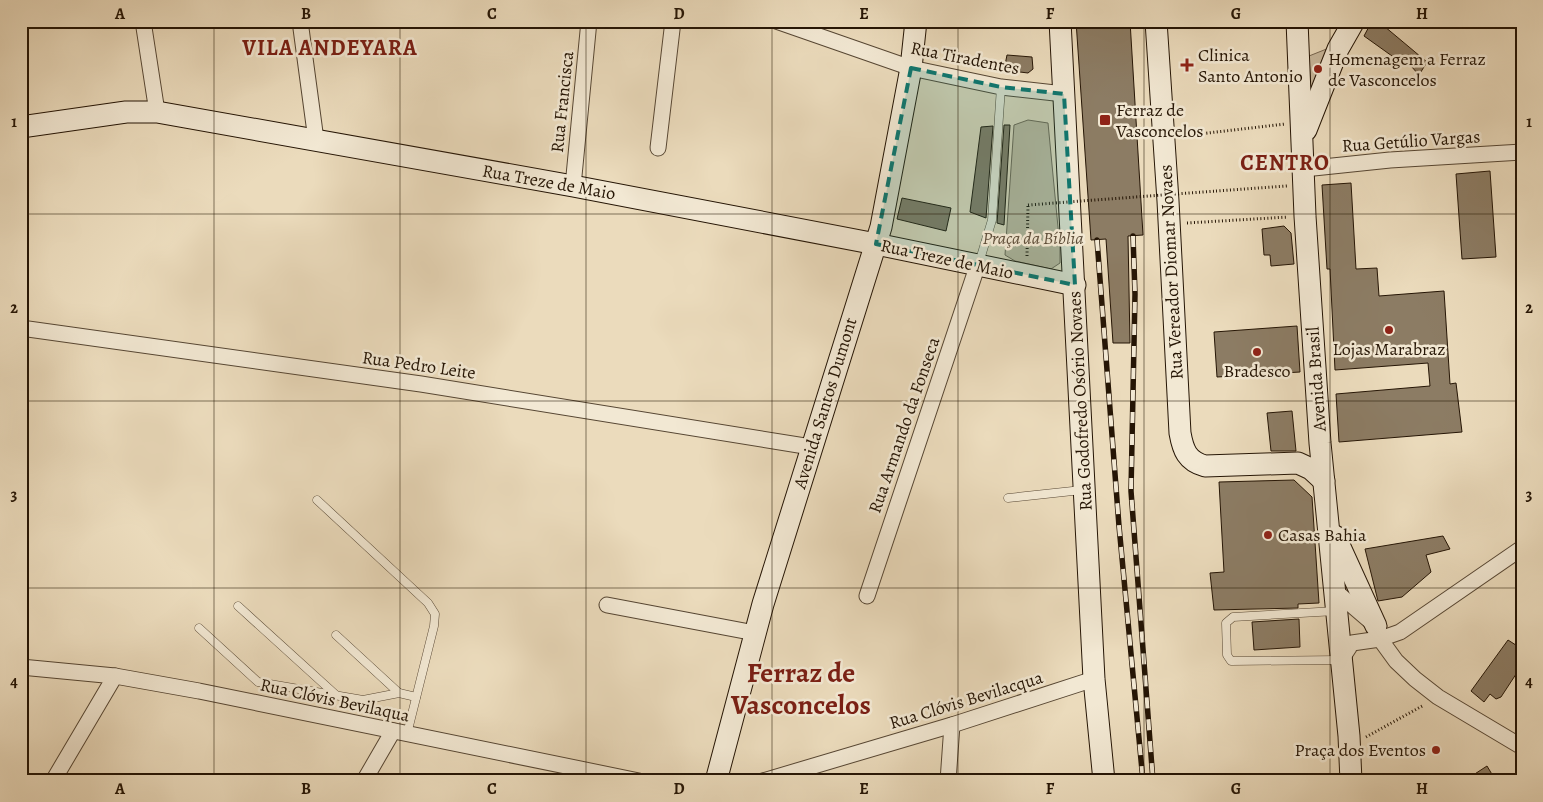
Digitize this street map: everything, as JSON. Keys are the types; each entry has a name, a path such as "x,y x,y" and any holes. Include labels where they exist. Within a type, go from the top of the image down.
{"main road":[{"name":"Avenida Santos Dumont","path":"716,781 755,633 811,447 881,227 911,68 916,21"},
{"name":"Rua Godofredo Osório Novaes","path":"1060,21 1094,679 1104,781"},
{"name":"Rua Vereador Diomar Novaes","path":"1156,21 1180,433 1184,450 1188,458 1205,466 1298,462"},
{"name":"Avenida Brasil","path":"1297,21 1305,216 1320,443 1350,740 1351,781"},
{"path":"1302,131 1338,49 1354,21"},
{"name":"Rua Treze de Maio","path":"21,126 126,112 157,112 573,186 876,244 1075,285"},
{"path":"1320,443 1298,462 1311,469 1324,481"},
{"path":"1328,519 1378,633"},
{"name":"Avenida Brasil","path":"1344,781 1350,740"}],"street":[{"path":"143,21 157,112"},
{"path":"300,21 316,140"},
{"name":"Rua Francisca","path":"573,186 590,21"},
{"path":"658,148 674,21"},
{"name":"Rua Tiradentes","path":"776,21 911,68 1001,87 1064,94"},
{"name":"Rua Getúlio Vargas","path":"1304,177 1390,160 1522,152"},
{"name":"Rua Armando da Fonseca","path":"867,596 977,266"},
{"name":"Rua Pedro Leite","path":"21,328 421,384 811,447"},
{"path":"1341,660 1352,643 1378,633 1400,632 1522,548"},
{"path":"1335,600 1378,633 1396,661 1438,697 1522,747"},
{"path":"607,605 755,633"},
{"name":"Rua Clóvis Bevilaqua","path":"21,667 115,676 639,781"},
{"path":"52,781 115,676"},
{"name":"Rua Clóvis Bevilacqua","path":"763,781 952,725 1094,679"},
{"path":"948,781 952,725"},
{"path":"364,781 400,732"}],"lane":[{"path":"977,266 992,220 1001,87"},
{"path":"1008,498 1084,489"},
{"path":"317,500 428,603 435,614 434,626 416,697 400,732"},
{"path":"1335,600 1232,617 1226,623 1227,655 1231,661 1341,660"},
{"path":"238,606 338,696"},
{"path":"199,628 258,682 363,700 399,693 416,697"},
{"path":"336,635 399,693"}],"path":[{"path":"1164,138 1302,131"},
{"path":"1027,252 1028,205 1216,191 1304,177"},
{"path":"1168,224 1305,216"},
{"path":"1350,740 1438,697"}],"highlighted area":[{"path":"911,68 1001,87 1064,94 1075,285 876,244"}],"green space":[{"path":"1329,48 1311,94 1309,56"},
{"name":"Praça da Bíblia","path":"1028,120 1048,123 1060,248 1060,263 1051,269 1015,261 1005,255 1014,125"}],"building":[{"name":"Ferraz de Vasconcelos","path":"1076,21 1130,21 1143,235 1128,236 1130,343 1113,343 1106,239 1091,240"},
{"path":"1372,21 1378,21 1427,62 1419,75 1411,66 1406,66 1364,36"},
{"path":"1007,55 1032,57 1033,69 1028,73 1004,70"},
{"path":"1004,125 1010,125 1004,225 997,223"},
{"path":"993,126 986,218 970,212 981,127"},
{"path":"1490,171 1496,257 1462,259 1456,174"},
{"path":"1351,183 1356,269 1377,268 1379,296 1444,291 1450,384 1456,383 1462,432 1339,442 1336,394 1430,386 1428,363 1335,370 1330,269 1327,269 1322,185"},
{"path":"902,198 951,208 946,231 897,219"},
{"path":"1284,226 1291,233 1294,264 1271,266 1270,255 1264,255 1262,229"},
{"name":"Bradesco","path":"1297,326 1300,372 1217,377 1214,332"},
{"path":"1292,411 1296,451 1271,451 1267,413"},
{"name":"Casas Bahia","path":"1294,480 1312,497 1319,603 1298,604 1298,608 1214,610 1210,573 1224,572 1219,482"},
{"path":"1443,536 1450,549 1426,555 1431,572 1402,597 1378,601 1365,549"},
{"path":"1299,619 1300,647 1254,650 1252,622"},
{"path":"1508,640 1522,649 1522,665 1501,697 1496,699 1490,694 1484,702 1471,691"},
{"path":"1487,766 1496,781 1464,781"}],"railway":[{"path":"1133,236 1135,294 1131,491 1153,781"},
{"path":"1097,240 1119,526 1143,781"}],"place":[{"name":"Clinica Santo Antonio","path":"1187,65"},
{"name":"Homenagem a Ferraz de Vasconcelos","path":"1318,69"},
{"name":"Ferraz de Vasconcelos","path":"1105,120"},
{"name":"Lojas Marabraz","path":"1389,330"},
{"name":"Bradesco","path":"1257,352"},
{"name":"Casas Bahia","path":"1268,535"},
{"name":"Praça dos Eventos","path":"1436,750"}],"district":[{"name":"VILA ANDEYARA","path":"330,48"},
{"name":"CENTRO","path":"1285,163"},
{"name":"Ferraz de Vasconcelos","path":"801,689"}]}
